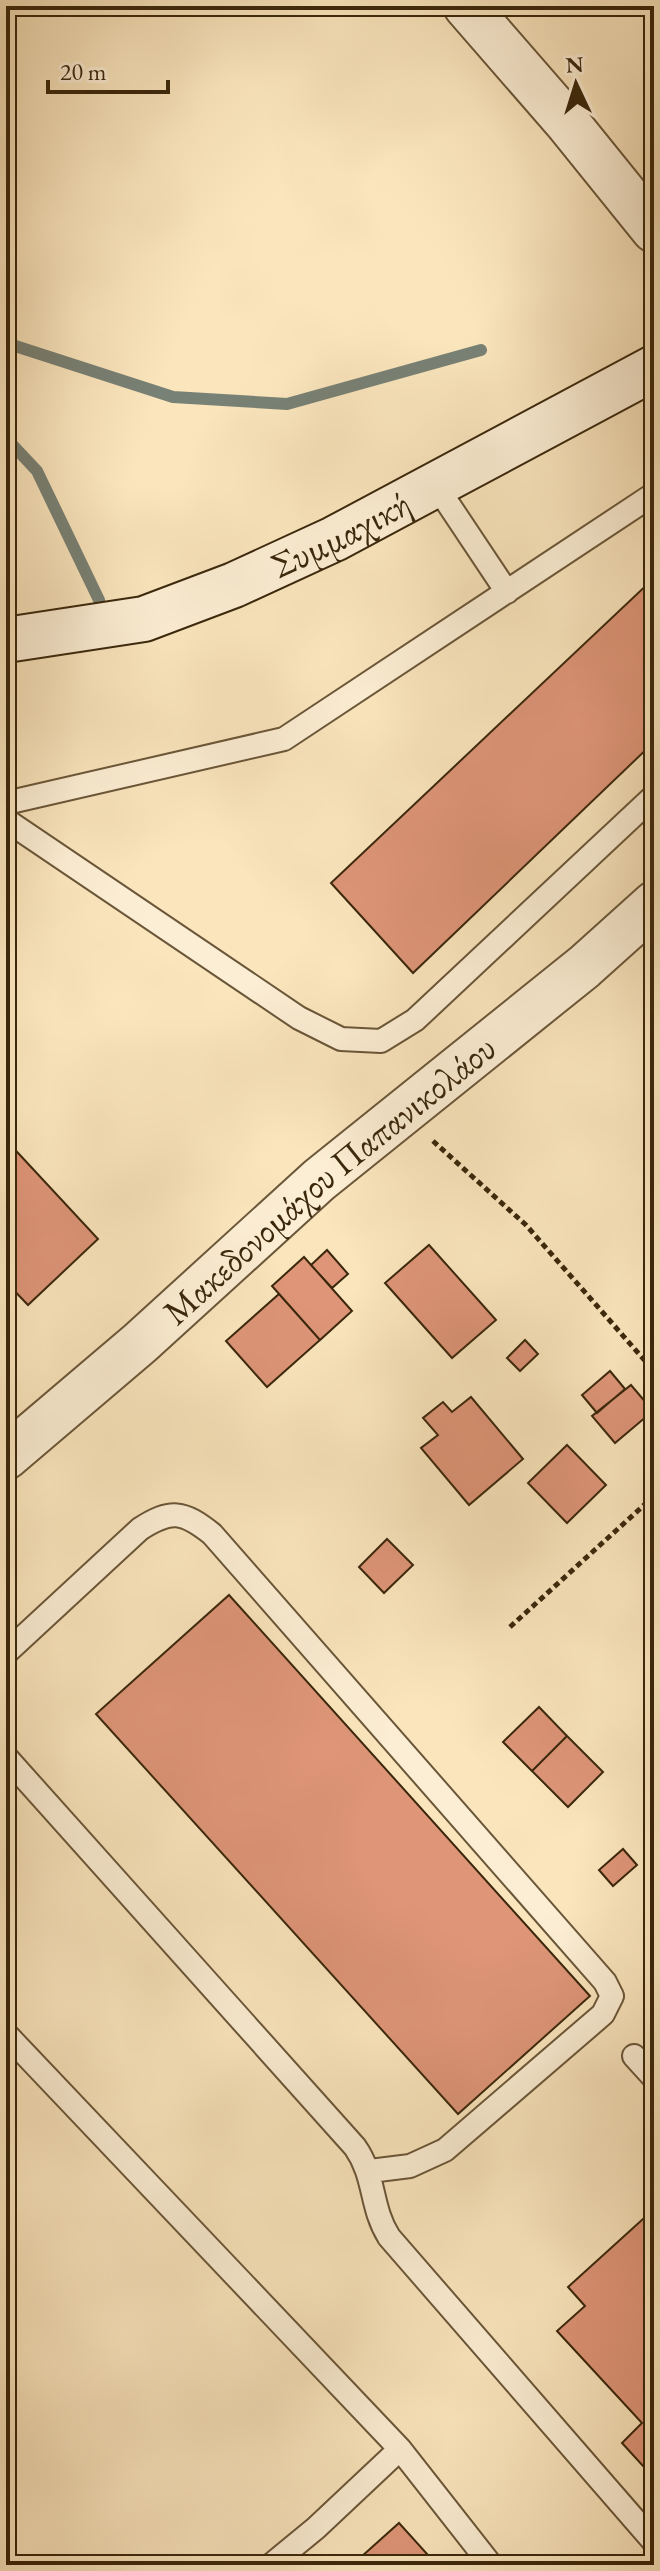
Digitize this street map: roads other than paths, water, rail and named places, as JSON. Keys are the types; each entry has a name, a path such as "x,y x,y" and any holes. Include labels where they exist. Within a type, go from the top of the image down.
{"street":[{"path":"466,6 566,121 654,230"},
{"name":"Συμμαχική","path":"6,640 144,619 292,559 654,368"},
{"name":"Μακεδονομάχου Παπανικολάου","path":"6,1457 140,1343 319,1180 584,967 654,904"}],"lane":[{"path":"435,484 507,592"},
{"path":"6,803 284,739 654,494"},
{"path":"6,820 299,1018 341,1039 381,1041 415,1020 654,796"},
{"path":"6,1653 140,1529 162,1514 190,1517 212,1534 605,1982 612,1996 603,2014 445,2150 410,2166 370,2171"},
{"path":"6,1757 355,2147 370,2171 378,2213 389,2237 654,2542"},
{"path":"6,2034 400,2449 491,2565"},
{"path":"634,2056 654,2078"},
{"path":"271,2565 316,2528 400,2449"}],"waterway":[{"path":"6,343 173,397 287,404 481,350"},
{"path":"6,438 37,471 99,600"}]}
